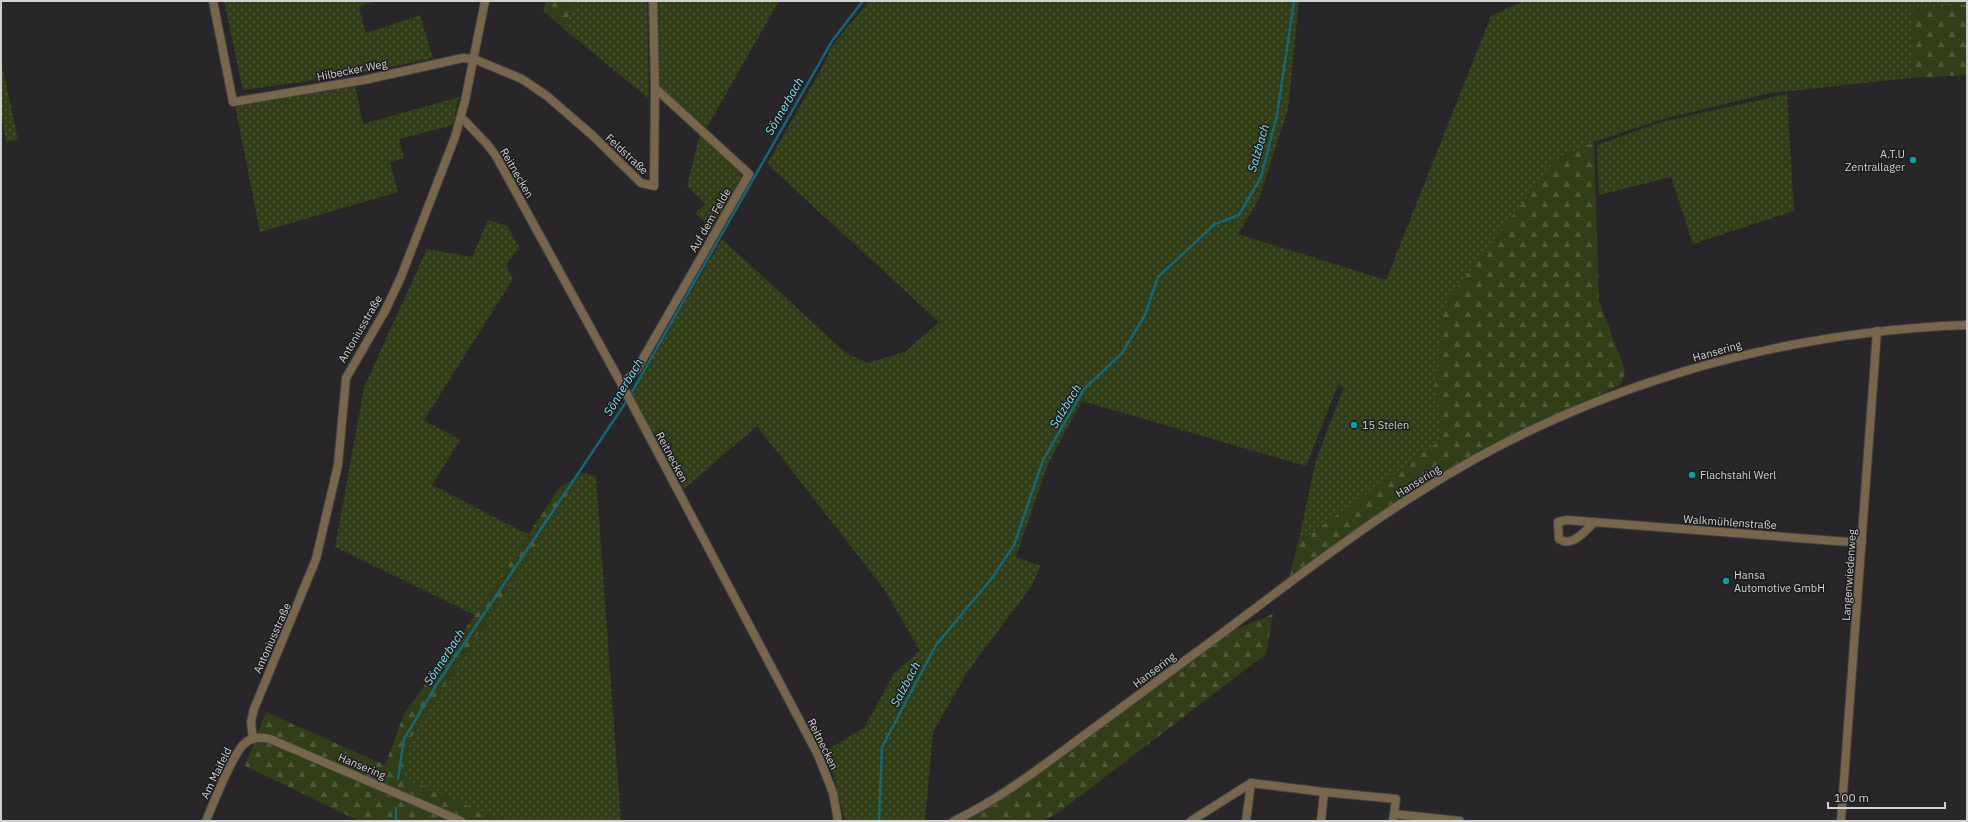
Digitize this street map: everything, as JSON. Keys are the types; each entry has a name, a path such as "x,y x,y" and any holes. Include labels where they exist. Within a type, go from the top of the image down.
{"street":[{"name":"Hilbecker Weg","path":"213,1 233,102 364,80 463,58 474,59"},
{"name":"Antoniusstraße","path":"253,739 252,722 254,709 316,559 338,465 346,378 349,370 385,311 401,277 461,117 485,1"},
{"name":"Feldstraße","path":"474,59 522,79 547,96 592,135 641,183 654,186 655,88 653,1"},
{"name":"Auf dem Felde","path":"624,389 749,174 655,88"},
{"name":"Reitnecken","path":"461,117 487,144 496,156 624,389 818,755 833,793 838,821"},
{"name":"Hansering","path":"954,821 978,809 1034,772 1351,538 1423,490 1532,429 1576,410 1664,378 1765,349 1820,339 1877,332 1967,325"},
{"name":"Langenwiedenweg","path":"1841,821 1877,332"},
{"name":"Walkmühlenstraße","path":"1595,522 1862,543"},
{"name":"Am Maifeld","path":"206,821 238,752 244,744 253,739"},
{"name":"Hansering","path":"253,739 270,739 461,821"},
{"path":"1246,821 1251,783"},
{"path":"1191,821 1251,783 1396,799 1394,818 1460,821"},
{"path":"1321,821 1324,792"}],"green space":[{"path":"224,1 373,1 359,8 366,33 420,15 433,58 352,75 243,90"},
{"path":"546,1 576,1 563,28 543,11"},
{"path":"576,1 647,1 649,99 563,28"},
{"path":"656,1 779,1 706,129 662,91 658,79"},
{"path":"869,1 1299,1 1288,109 1259,199 1238,234 1386,280 1491,16 1523,1 1967,1 1967,4 1912,11 1911,78 1770,93 1663,119 1594,142 1553,162 1435,384 1442,440 1298,543 1316,460 1344,387 1338,385 1306,466 1082,401 1048,464 1016,557 1041,566 1031,587 968,671 933,732 925,821 845,821 827,750 864,728 895,672 920,651 884,589 757,426 683,490 631,394 722,239 846,353 867,363 905,352 939,322 767,164 823,66 831,47"},
{"path":"1967,4 1967,75 1911,78 1912,11"},
{"path":"1,60 18,140 6,142 1,114"},
{"path":"355,85 363,124 459,97 453,125 399,139 404,158 390,162 398,192 260,232 235,106"},
{"path":"1787,94 1794,211 1693,244 1671,177 1599,195 1597,145 1661,122"},
{"path":"700,134 740,169 742,180 712,229 695,213 705,204 687,186"},
{"path":"1594,142 1599,301 1625,370 1621,385 1511,435 1419,487 1289,578 1298,543 1441,440 1435,384 1443,307 1553,162"},
{"path":"488,220 507,226 519,247 506,265 513,279 424,420 460,440 432,485 529,535 475,615 335,547 364,387 427,249 472,257"},
{"path":"582,473 596,476 621,821 503,821 403,778 411,738"},
{"path":"582,473 411,738 404,778 503,821 359,821 245,766 266,712 385,765 404,714 475,615 559,488"},
{"path":"1273,614 1266,654 1062,810 1044,821 943,821 975,806 1051,754 1199,644"}],"waterway":[{"name":"Sönnerbach","path":"630,395 832,41 863,1"},
{"name":"Salzbach","path":"879,821 882,747 936,645 992,578 1014,545 1043,460 1084,389 1122,353 1145,315 1158,277 1215,224 1239,215 1261,177 1277,115 1294,1"},
{"name":"Sönnerbach","path":"398,779 404,739 437,684 628,399"},
{"name":"Sönnerbach","path":"396,808 396,821"}],"place":[{"name":"A.T.U Zentrallager","path":"1913,160"},
{"name":"15 Stelen","path":"1354,425"},
{"name":"Flachstahl Werl","path":"1692,475"},
{"name":"Hansa Automotive GmbH","path":"1726,581"}]}
